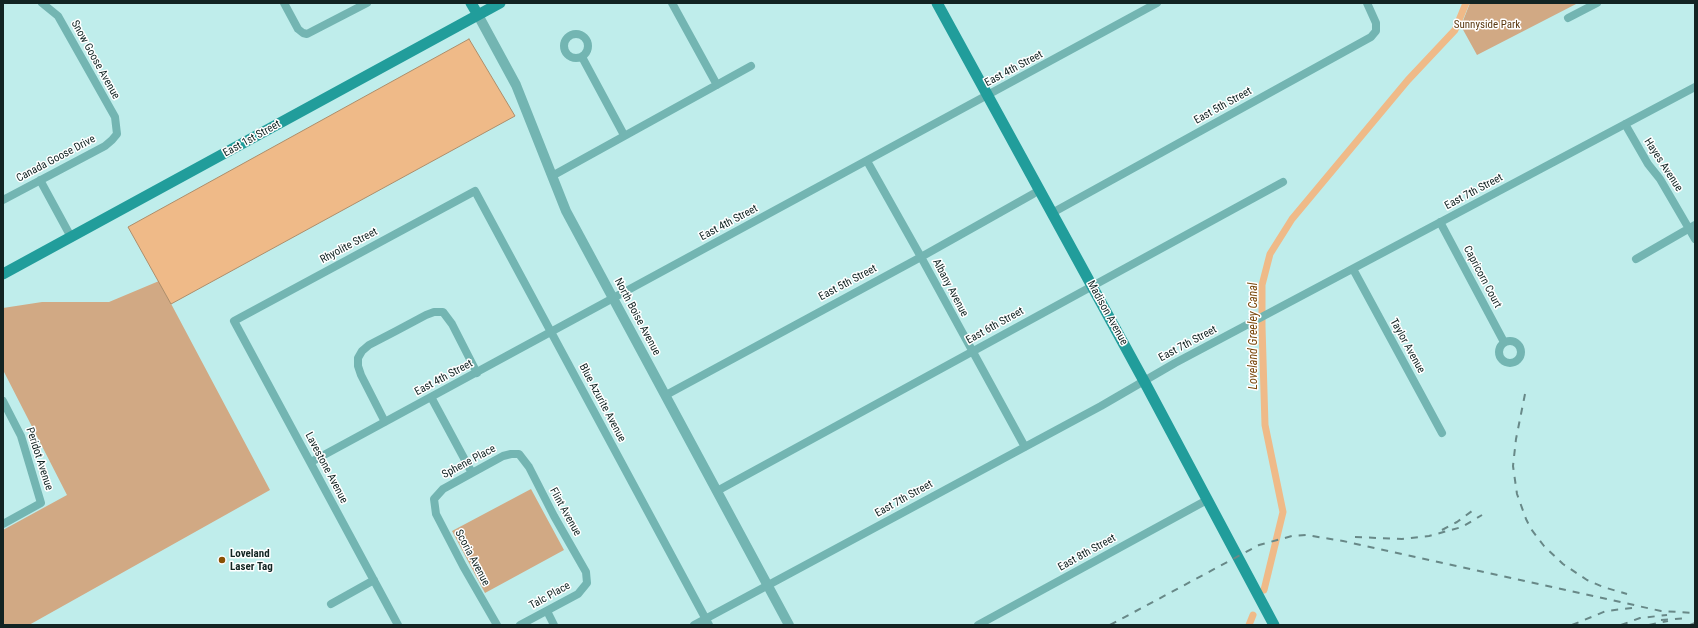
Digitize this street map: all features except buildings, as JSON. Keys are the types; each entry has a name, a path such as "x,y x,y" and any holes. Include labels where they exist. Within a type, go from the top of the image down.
{"main road":[{"path":"471,3 478,15"},
{"name":"East 1st Street","path":"3,274 500,3"},
{"name":"Madison Avenue","path":"937,3 1144,381 1274,625"}],"street":[{"name":"Snow Goose Avenue","path":"42,3 58,16 115,117 117,134"},
{"path":"284,3 298,29 303,33 311,33 367,3"},
{"path":"672,3 717,85"},
{"name":"East 4th Street","path":"311,462 1157,3"},
{"name":"East 5th Street","path":"1052,213 1371,37 1376,31 1376,23 1367,3"},
{"path":"1568,18 1597,3"},
{"name":"North Boise Avenue","path":"478,15 516,85 566,210 789,625"},
{"path":"582,57 624,135"},
{"path":"552,176 751,66"},
{"name":"East 7th Street","path":"694,625 707,622 768,585 1025,447 1252,322 1695,86"},
{"name":"Hayes Avenue","path":"1625,124 1648,164 1660,179 1692,227 1695,239"},
{"name":"Canada Goose Drive","path":"3,200 105,146 117,134"},
{"name":"Albany Avenue","path":"866,161 921,257 1025,447"},
{"path":"40,180 71,237"},
{"name":"East 6th Street","path":"717,491 1284,182"},
{"name":"East 5th Street","path":"666,395 921,257 1039,190"},
{"name":"Rhyolite Street","path":"234,321 475,191"},
{"name":"Blue Azurite Avenue","path":"475,191 707,622"},
{"name":"Capricorn Court","path":"1440,222 1504,342"},
{"path":"1636,259 1692,227"},
{"name":"Taylor Avenue","path":"1353,269 1442,433"},
{"path":"385,422 361,375 358,366 358,358 362,351 369,345 426,315 434,312 442,312 452,324 477,373"},
{"name":"Lavestone Avenue","path":"234,321 398,625"},
{"path":"431,397 472,473"},
{"name":"Peridot Avenue","path":"3,401 21,436 41,503 3,524"},
{"name":"Sphene Place","path":"434,499 443,489 503,456 519,454"},
{"name":"Flint Avenue","path":"519,454 529,467 554,516 586,572 588,583"},
{"name":"Scoria Avenue","path":"434,499 436,514 463,566 497,625"},
{"name":"East 8th Street","path":"978,625 1207,500"},
{"path":"331,604 374,580"},
{"name":"Talc Place","path":"520,625 578,594 588,583"},
{"path":"546,611 554,625"}],"green space":[{"name":"Sunnyside Park","path":"1470,3 1578,3 1477,55 1461,26"},
{"path":"159,281 270,490 29,625 3,625 3,530 67,495 3,370 3,308 42,302 109,302"},
{"path":"531,489 564,550 485,593 452,531"}],"shaded area":[{"path":"469,39 515,116 171,304 128,227"}],"waterway":[{"name":"Loveland Greeley Canal","path":"1264,590 1283,512 1265,425 1262,285 1270,254 1292,219 1408,80 1455,30 1466,3"},
{"name":"Loveland Greeley Canal","path":"1249,625 1253,615"}],"railway":[{"path":"1525,394 1516,439 1513,466 1517,494 1531,529 1544,546 1563,564 1587,580 1603,587 1627,594"},
{"path":"1442,530 1457,522 1476,508"},
{"path":"1355,537 1402,539 1429,536 1462,527 1482,515"},
{"path":"1110,625 1259,545 1292,536 1306,535 1343,541 1661,611 1695,613"},
{"path":"1572,625 1606,611 1632,608"},
{"path":"1621,625 1640,618 1667,615"},
{"path":"1661,620 1687,618"},
{"path":"1649,625 1668,621"},
{"path":"1690,625 1695,623"}],"place":[{"name":"Loveland Laser Tag","path":"222,560"}]}
